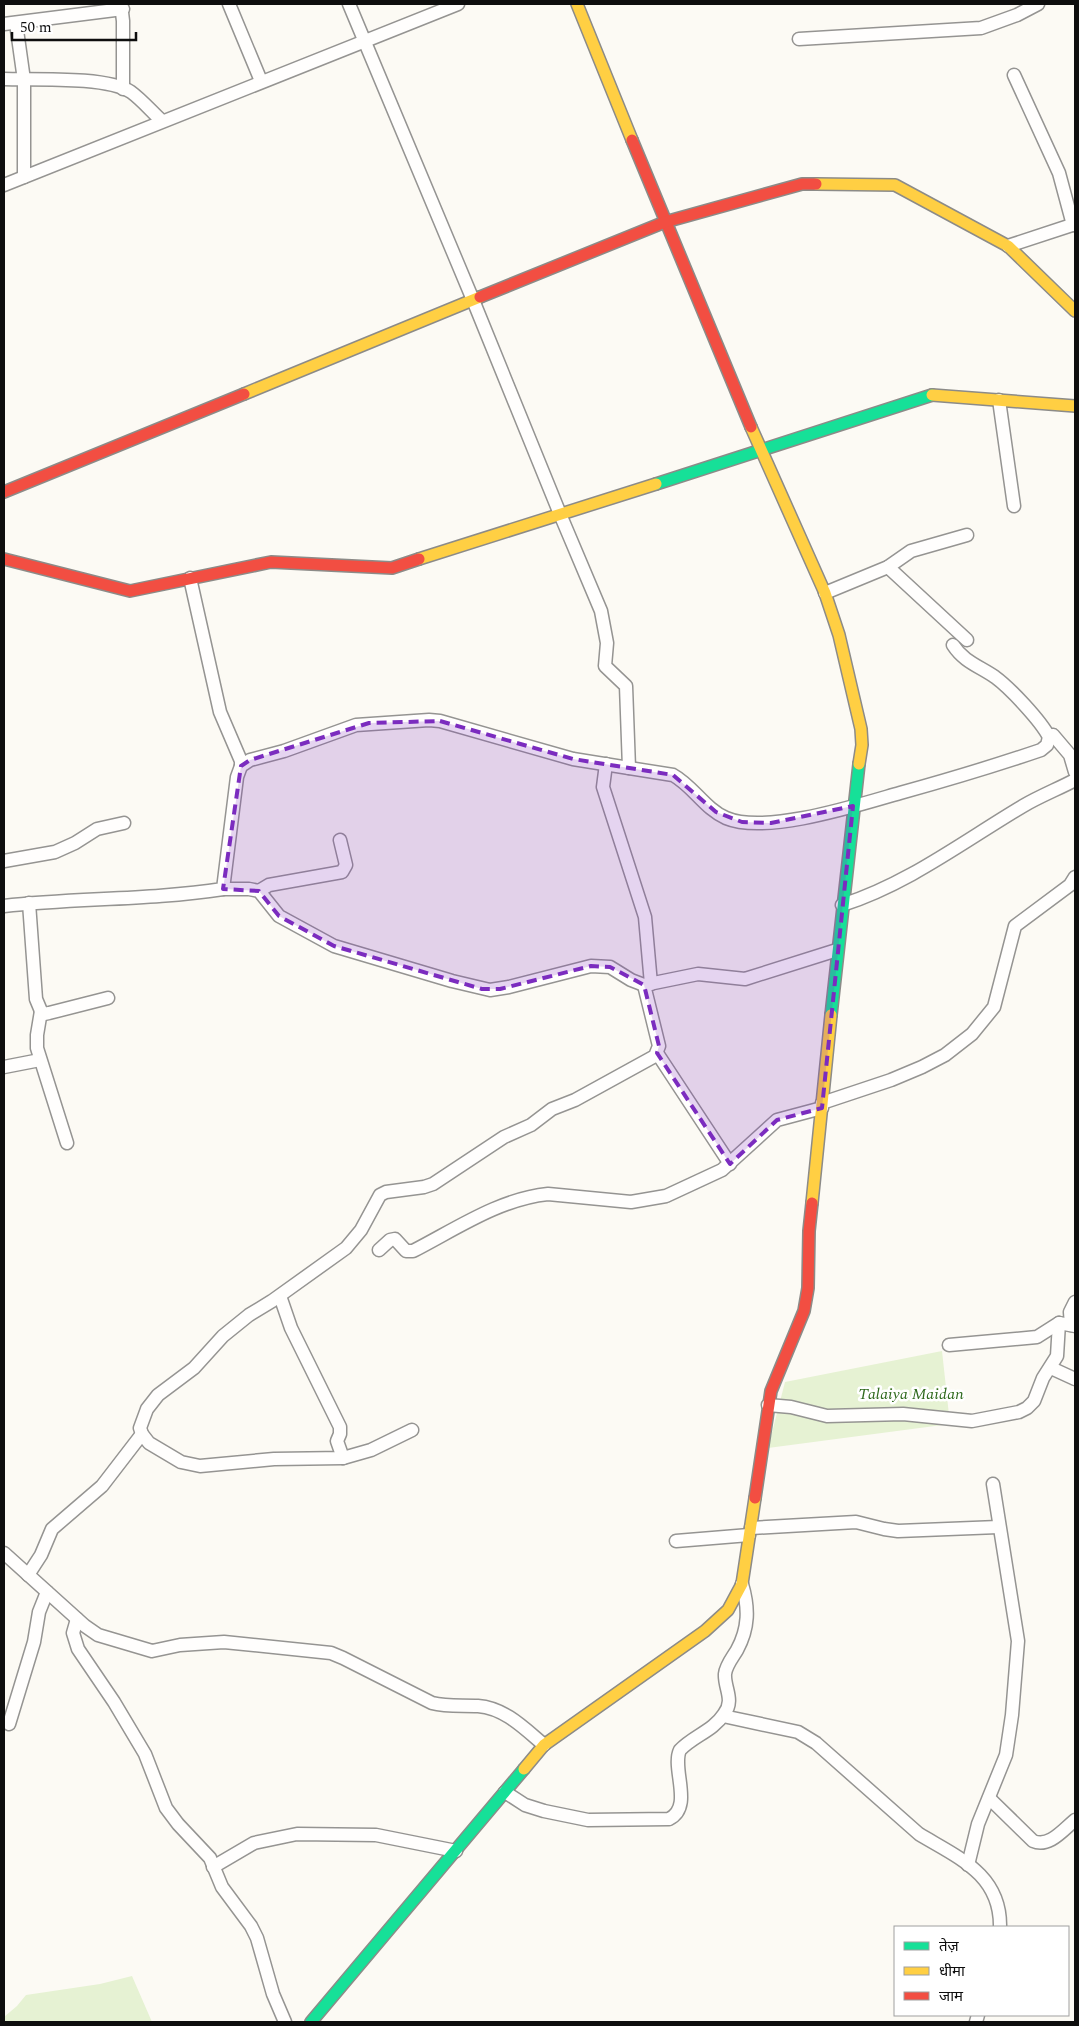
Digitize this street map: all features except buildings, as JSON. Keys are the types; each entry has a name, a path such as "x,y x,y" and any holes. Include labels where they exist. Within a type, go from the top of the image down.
{"street":[{"path":"230,4 261,82"},
{"path":"349,4 601,611 607,643 605,666 626,686 629,768"},
{"path":"4,185 458,4"},
{"path":"312,2022 544,1745 661,1663 717,1621 728,1610 742,1584 768,1405 774,1383 804,1312 808,1288 809,1231 837,950 853,806 862,746 861,729 839,635 825,593 761,450 665,222 577,4"},
{"path":"799,39 981,28 1038,4"},
{"path":"24,177 24,80 10,23 122,6 124,89"},
{"path":"1008,246 1074,224 1059,173 1014,75"},
{"path":"4,80 87,82 124,89 130,92 162,122"},
{"path":"4,492 665,222 802,184 895,185 1008,246 1075,311"},
{"path":"4,559 130,591 271,562 392,568 933,395 1075,406"},
{"path":"999,400 1014,506"},
{"path":"825,593 888,567 911,552 967,535"},
{"path":"888,567 967,640"},
{"path":"190,578 220,712 241,761 237,777 223,889"},
{"path":"241,766 250,760 284,751 356,725 440,720 573,759 673,775 682,780 716,812 726,818 742,822 771,823 822,814 965,775 1041,750 1047,745 1049,737 1044,728 1007,687 992,675 960,656 953,645"},
{"path":"1053,735 1070,755 1075,772"},
{"path":"412,1430 371,1450 344,1458 274,1459 200,1466 181,1462 149,1443 140,1428 142,1417 158,1395 194,1368 223,1336 249,1315 280,1296 346,1248 361,1230 380,1195 386,1192 433,1184 504,1137 531,1125 552,1109 575,1100 657,1054 659,1046 647,985 645,917 603,788 606,764"},
{"path":"842,906 868,897 898,882 1025,805 1075,780"},
{"path":"4,861 55,852 98,829 124,823"},
{"path":"259,891 269,885 342,872 346,865 340,840"},
{"path":"379,1250 390,1240 395,1239 406,1251 413,1251 486,1213 513,1201 537,1195 548,1194 631,1202 666,1196 713,1176 730,1164 777,1120 822,1106 922,1067 945,1055 972,1034 994,1007 1015,926 1070,885 1075,877"},
{"path":"4,906 67,900 196,893 223,889 248,889 259,891 279,916 334,946 482,989 500,989 591,966 610,967 632,980 647,985 698,974 745,979 837,950"},
{"path":"29,903 36,1000 41,1011 37,1035 40,1060 67,1143"},
{"path":"41,1011 44,1014 108,998"},
{"path":"657,1054 730,1164"},
{"path":"4,1067 40,1060"},
{"path":"280,1296 291,1328 340,1427 337,1441 344,1458"},
{"path":"768,1405 791,1407 827,1416 903,1414 972,1421 1019,1412 1027,1408 1034,1401 1043,1378 1051,1368 1057,1356 1068,1325 1070,1312 1075,1302"},
{"path":"949,1345 1037,1337 1068,1325"},
{"path":"1051,1368 1075,1379"},
{"path":"28,1575 41,1555 52,1529 102,1486 142,1434"},
{"path":"968,1865 978,1824 1006,1755 1012,1715 1018,1641 998,1527 993,1484"},
{"path":"676,1541 750,1531 856,1522 898,1531 998,1527"},
{"path":"4,1553 77,1619 98,1635 152,1651 180,1645 224,1642 336,1655 440,1706 479,1706 495,1710 510,1718 544,1745"},
{"path":"505,1792 525,1805 588,1820 669,1819 676,1816 679,1812 681,1794 678,1756 680,1750 714,1725 726,1713 729,1693 725,1674 742,1639 747,1623 747,1600 742,1584"},
{"path":"9,1724 34,1642 39,1612 47,1592"},
{"path":"77,1619 73,1633 78,1649 114,1702 145,1754 166,1808 178,1824 205,1852 222,1887 251,1926 257,1938 273,1994 285,2022"},
{"path":"726,1713 788,1729 807,1737 919,1834 937,1842 977,1871 993,1890 997,1902 1000,1926"},
{"path":"989,1798 1032,1841 1039,1844 1051,1840 1075,1820"},
{"path":"213,1867 254,1843 298,1834 376,1835 456,1851"}],"highlighted area":[{"path":"440,721 573,759 673,775 716,812 742,822 771,823 853,806 822,1108 777,1120 730,1164 657,1053 659,1046 644,985 610,967 591,966 500,989 482,989 334,946 279,916 259,891 223,889 241,766 250,760 369,723"}],"green space":[{"name":"Talaiya Maidan","path":"942,1351 950,1424 768,1448 785,1382"},
{"path":"132,1976 152,2022 4,2022 4,2017 26,1995 100,1984"}],"traffic: fast":[{"path":"656,484 932,395"},
{"path":"831,1015 859,764"},
{"path":"311,2022 524,1769"}],"traffic: slow":[{"path":"577,4 632,140"},
{"path":"816,184 895,185 1008,246 1075,311"},
{"path":"244,394 480,297"},
{"path":"932,395 1075,406"},
{"path":"751,427 825,593 839,635 861,729 862,745 859,764"},
{"path":"419,559 656,484"},
{"path":"812,1203 831,1015"},
{"path":"524,1769 544,1745 705,1631 728,1610 742,1584 755,1498"}],"traffic: jam":[{"path":"632,140 751,427"},
{"path":"480,297 665,222 802,184 816,184"},
{"path":"4,492 244,394"},
{"path":"4,559 130,591 271,562 392,568 419,559"},
{"path":"755,1498 771,1391 804,1311 808,1288 809,1231 812,1203"}]}
